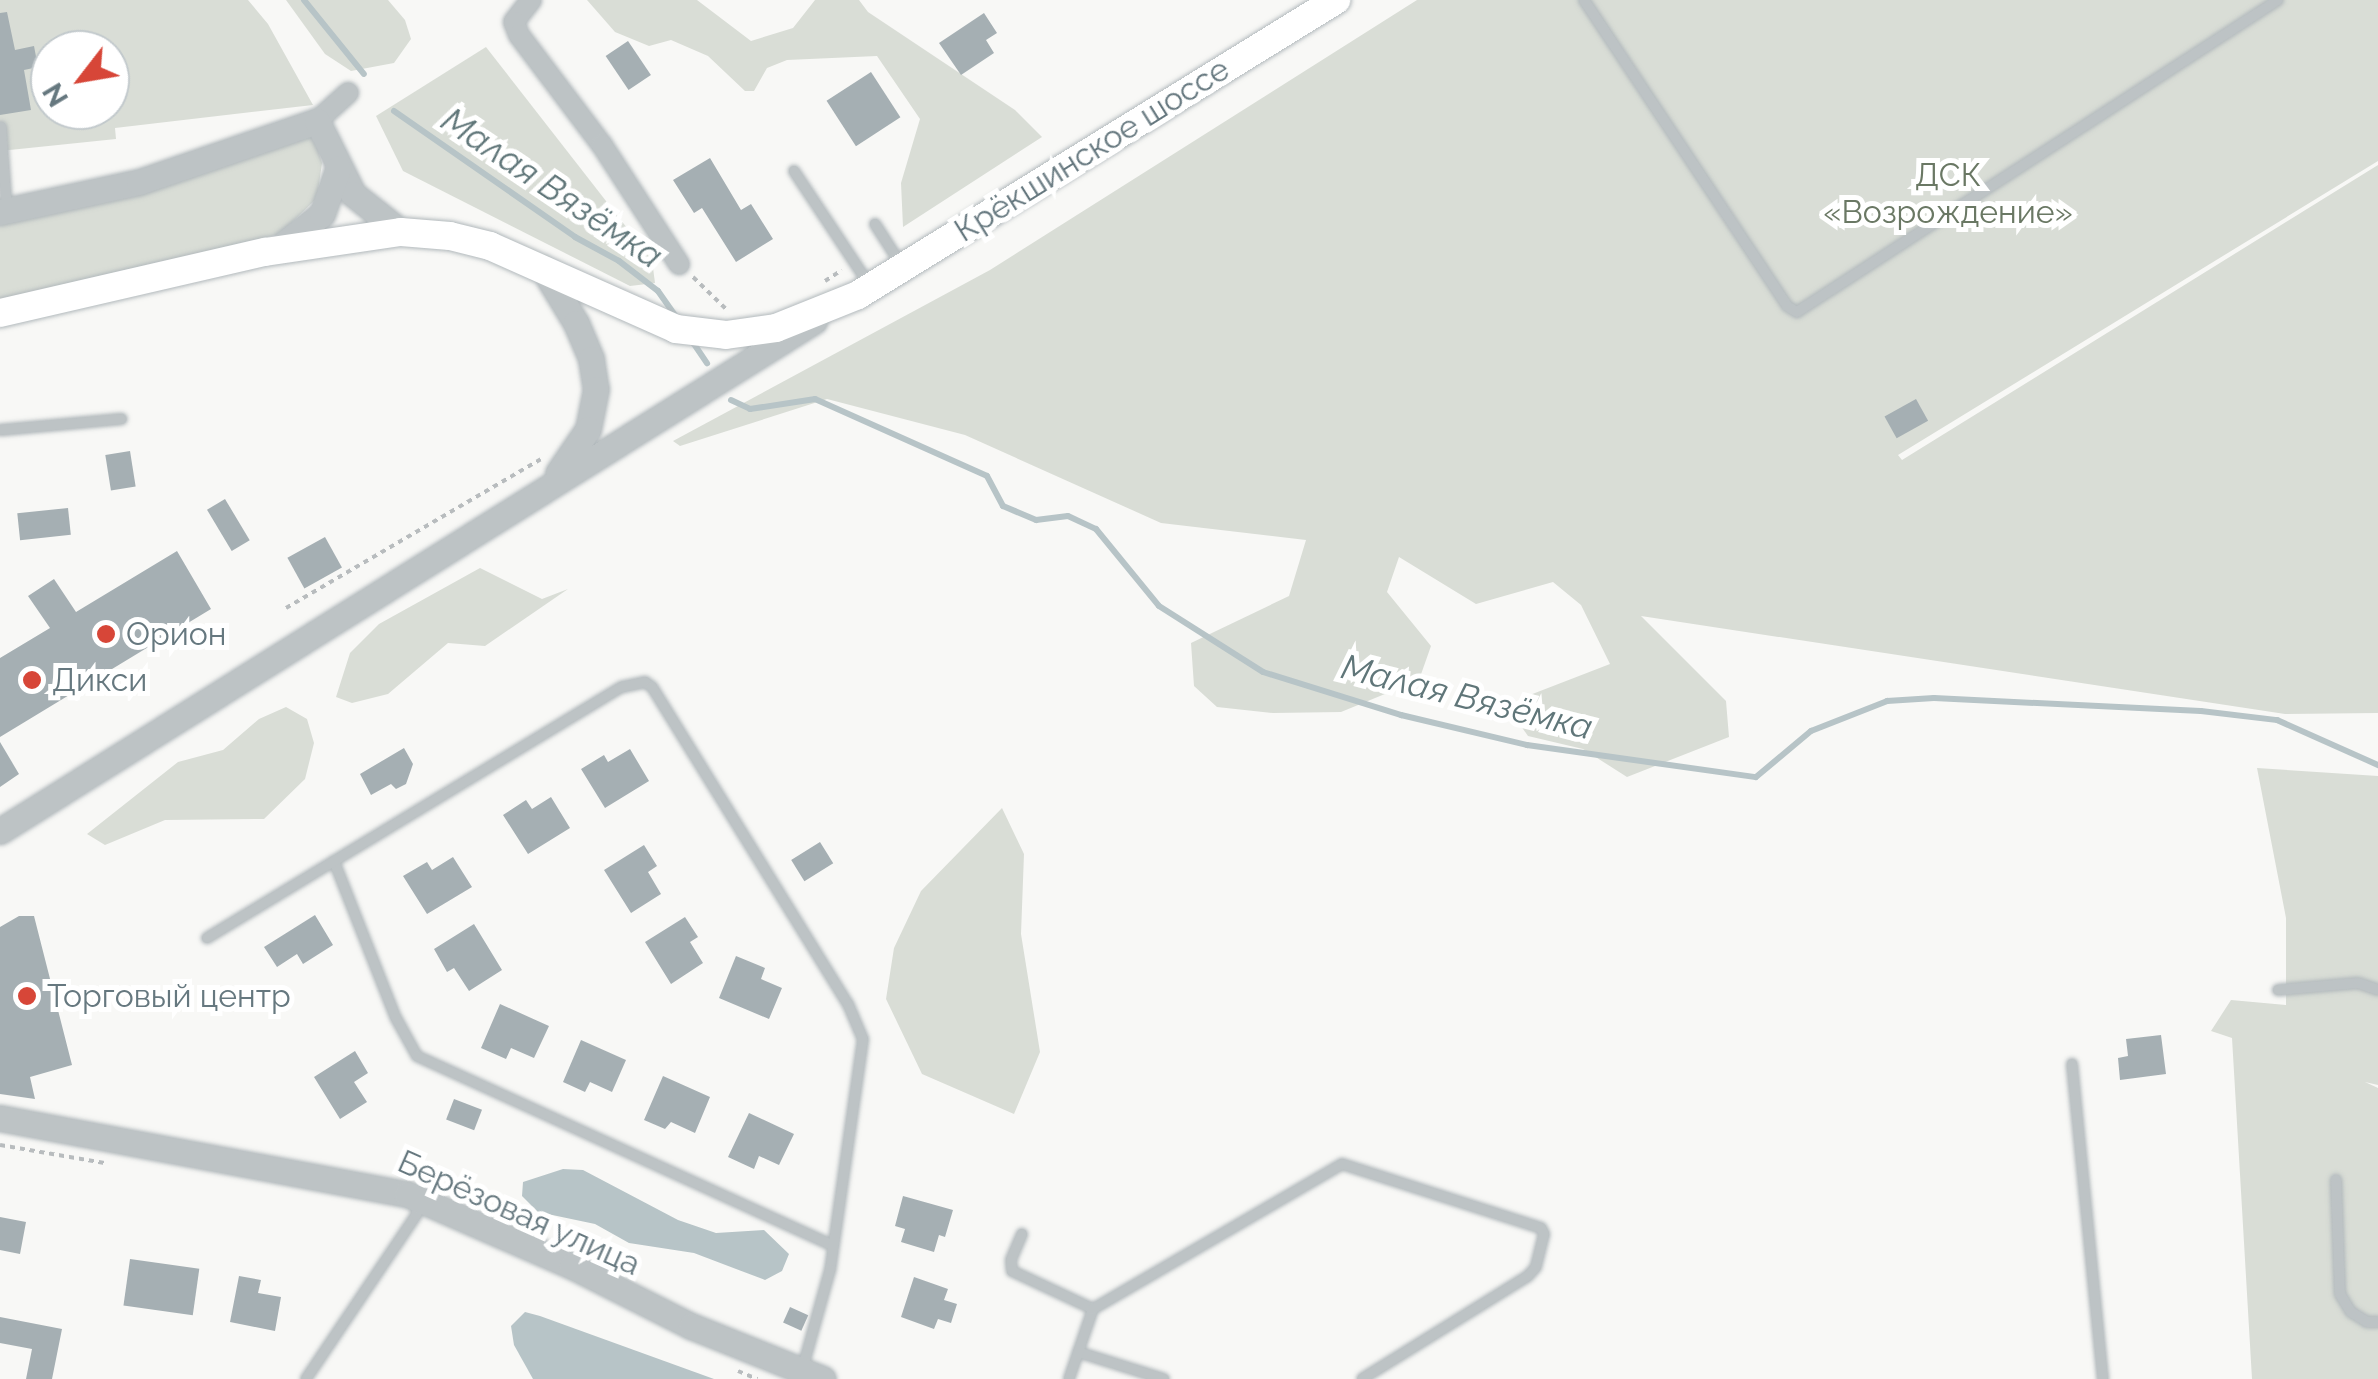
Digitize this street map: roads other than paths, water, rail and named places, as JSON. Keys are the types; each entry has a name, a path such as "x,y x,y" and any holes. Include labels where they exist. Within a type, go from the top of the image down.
{"main road":[{"name":"Крёкшинское шоссе","path":"0,313 278,249 401,232 470,240 542,266 640,316 695,333 762,331 859,294 1336,0"}],"street":[{"path":"531,0 514,22 519,36 602,145 679,264"},
{"path":"4,212 169,174 318,122 348,93"},
{"path":"318,122 338,169 360,203 401,232"},
{"path":"278,249 322,214 338,169"},
{"path":"542,266 576,323 591,359 596,389 581,444 543,490"},
{"path":"0,830 859,294"},
{"name":"Берёзовая улица","path":"0,1118 353,1180 421,1200 572,1266 691,1326 812,1375"}],"lane":[{"path":"1584,0 1787,306 1797,312 2278,0"},
{"path":"1,127 4,212"},
{"path":"794,170 859,294"},
{"path":"875,224 902,267"},
{"path":"0,430 122,419"},
{"path":"207,938 622,687 634,682 652,687 860,1029 864,1052 812,1375"},
{"path":"334,862 396,1018 417,1056 445,1073 833,1246"},
{"path":"2278,990 2358,984 2378,990"},
{"path":"2072,1064 2103,1379"},
{"path":"1069,1379 1093,1310 1342,1164 1540,1228 1544,1234 1540,1250 1528,1276 1362,1379"},
{"path":"2336,1180 2340,1294 2351,1312 2367,1322 2378,1322"},
{"path":"306,1379 416,1215 421,1200"},
{"path":"1022,1234 1011,1260 1012,1271 1093,1310"},
{"path":"1078,1352 1164,1379"}],"waterway":[{"name":"Малая Вязёмка","path":"304,0 364,74"},
{"name":"Малая Вязёмка","path":"394,111 575,237 619,261 658,291 677,318"},
{"name":"Малая Вязёмка","path":"692,341 707,363"},
{"name":"Малая Вязёмка","path":"731,400 750,409 815,399 987,476 1003,506 1036,520 1068,516 1096,529 1159,606 1263,672 1401,715 1527,745 1756,777 1811,731 1887,701 1934,698 2201,711 2277,720 2378,765"}],"place":[{"name":"Орион","path":"106,634"},
{"name":"Дикси","path":"32,680"},
{"name":"Торговый центр","path":"27,996"}],"park label":[{"name":"ДСК «Возрождение»","path":"1948,194"}]}
